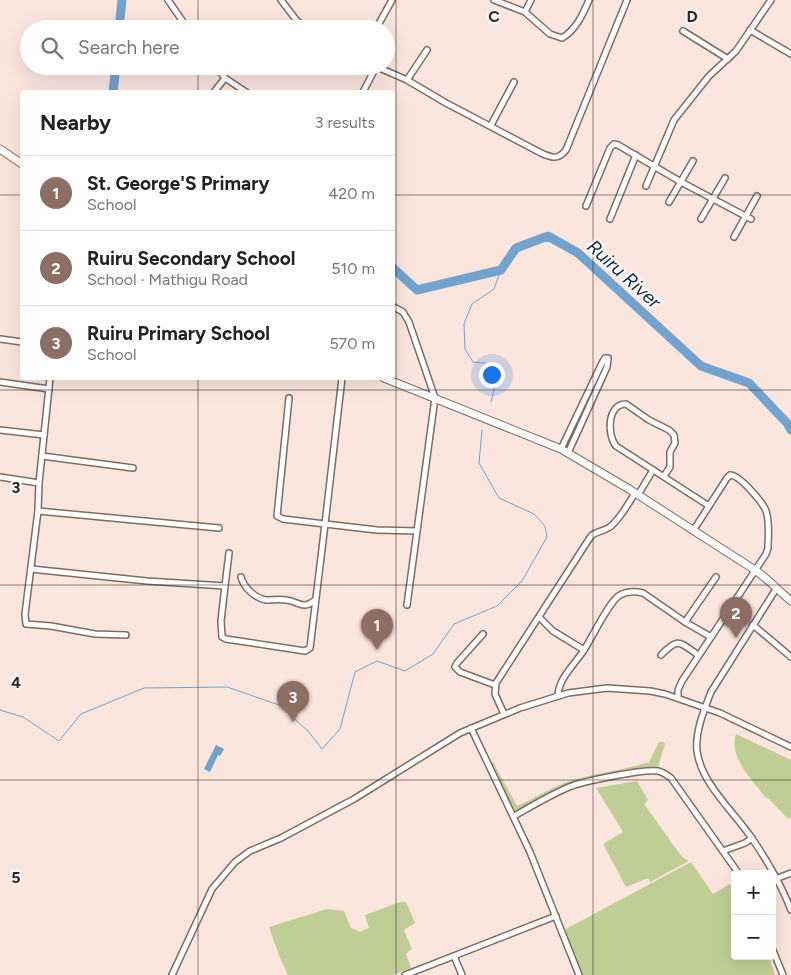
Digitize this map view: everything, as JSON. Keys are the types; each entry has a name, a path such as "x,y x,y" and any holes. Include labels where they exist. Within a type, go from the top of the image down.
{"main road":[{"path":"0,149 20,163"},
{"path":"389,380 564,451 636,494 770,580 776,589 791,601"}],"street":[{"path":"168,0 182,20"},
{"path":"281,0 296,20"},
{"path":"381,20 392,0"},
{"path":"494,0 525,12 550,34 562,38 568,35 579,22 589,0"},
{"path":"525,12 530,0"},
{"path":"395,75 546,156 557,158 562,156 570,141 627,0"},
{"path":"646,186 656,167 674,120 709,76 728,59 771,0"},
{"path":"750,30 791,54"},
{"path":"683,31 728,59"},
{"path":"407,80 427,50"},
{"path":"222,75 243,90"},
{"path":"363,90 370,75"},
{"path":"216,90 225,78"},
{"path":"491,125 514,82"},
{"path":"586,206 612,145 618,145 748,218"},
{"path":"610,219 636,155"},
{"path":"669,202 693,161"},
{"path":"702,219 724,178"},
{"path":"734,238 748,218 757,196"},
{"path":"395,308 403,312 409,322 435,398 407,605"},
{"path":"0,339 20,342"},
{"path":"605,358 608,358 607,367 578,429 564,451 572,426 602,363 605,358"},
{"path":"50,380 39,483 38,511 25,614 26,624 51,626 95,634 126,635"},
{"path":"229,554 222,636 226,639 305,650 310,648 315,599 324,544 342,380"},
{"path":"0,382 49,389"},
{"path":"289,398 277,516 283,519 377,530 416,531"},
{"path":"664,476 670,466 670,452 675,443 674,435 669,430 622,403 616,408 610,422 609,430 612,442 621,450 709,506"},
{"path":"572,426 578,429"},
{"path":"0,430 44,435"},
{"path":"42,456 133,468"},
{"path":"504,714 494,694 495,685 591,536 614,523 653,470"},
{"path":"678,698 679,686 766,554 768,548 765,510 742,481 734,475 730,475 693,531"},
{"path":"0,477 39,483"},
{"path":"38,511 219,528"},
{"path":"31,569 147,581 225,586"},
{"path":"241,577 243,584 255,595 264,599 286,600 304,606 315,599"},
{"path":"686,622 716,577"},
{"path":"776,589 711,692 697,744 701,768 710,785 752,838 778,878 790,906"},
{"path":"558,696 559,687 614,600 627,593 643,593 711,637"},
{"path":"539,617 553,631 584,650"},
{"path":"753,625 791,657"},
{"path":"483,634 457,663 455,668 460,672 495,685"},
{"path":"660,655 672,644 681,643 698,655"},
{"path":"180,975 172,973 212,889 220,877 243,855 281,838 354,799 449,740 504,714 558,696 588,689 607,688 650,691 678,698 720,713 791,747"},
{"path":"471,728 514,816 579,975"},
{"path":"514,816 552,794 572,786 614,777 657,771 672,778 736,870"},
{"path":"723,851 745,843 752,838"},
{"path":"778,878 791,873"},
{"path":"405,975 556,916"},
{"path":"454,956 462,975"},
{"path":"776,958 783,975"}],"green space":[{"path":"736,734 791,760 791,817 788,819 765,797 738,759 734,743"},
{"path":"659,742 664,742 665,744 658,767 602,777 558,789 516,811 511,806 491,763 493,762 517,806 565,783 649,762"},
{"path":"637,781 648,800 644,804 682,857 689,861 650,882 648,878 626,887 603,844 623,832 596,788"},
{"path":"691,862 713,894 731,883 731,960 770,960 775,975 583,975 564,930"},
{"path":"400,902 406,902 415,923 404,930 412,949 406,954 411,968 393,975 288,975 269,927 327,909 344,911 351,928 360,932 369,928 365,915"}],"water":[{"path":"216,745 224,749 220,756 218,755 210,772 204,769"}],"waterway":[{"name":"Ruiru River","path":"120,20 122,0"},
{"name":"Ruiru River","path":"113,90 115,75"},
{"name":"Ruiru River","path":"395,270 417,290 501,270 516,248 548,236 578,253 701,366 749,383 787,423 791,430"},
{"path":"491,402 497,377 492,364 473,362 465,349 464,324 472,304 494,289 501,270"},
{"path":"0,710 23,717 59,741 81,714 144,688 227,687 279,705 308,731 322,749 340,729 355,672 377,661 405,671 433,654 454,624 497,606 522,581 547,537 545,526 534,514 499,498 479,463 482,430"}],"place":[{"name":"Ruiru Secondary School","path":"736,638"},
{"name":"St. George'S Primary","path":"377,650"},
{"name":"Ruiru Primary School","path":"293,722"}]}
